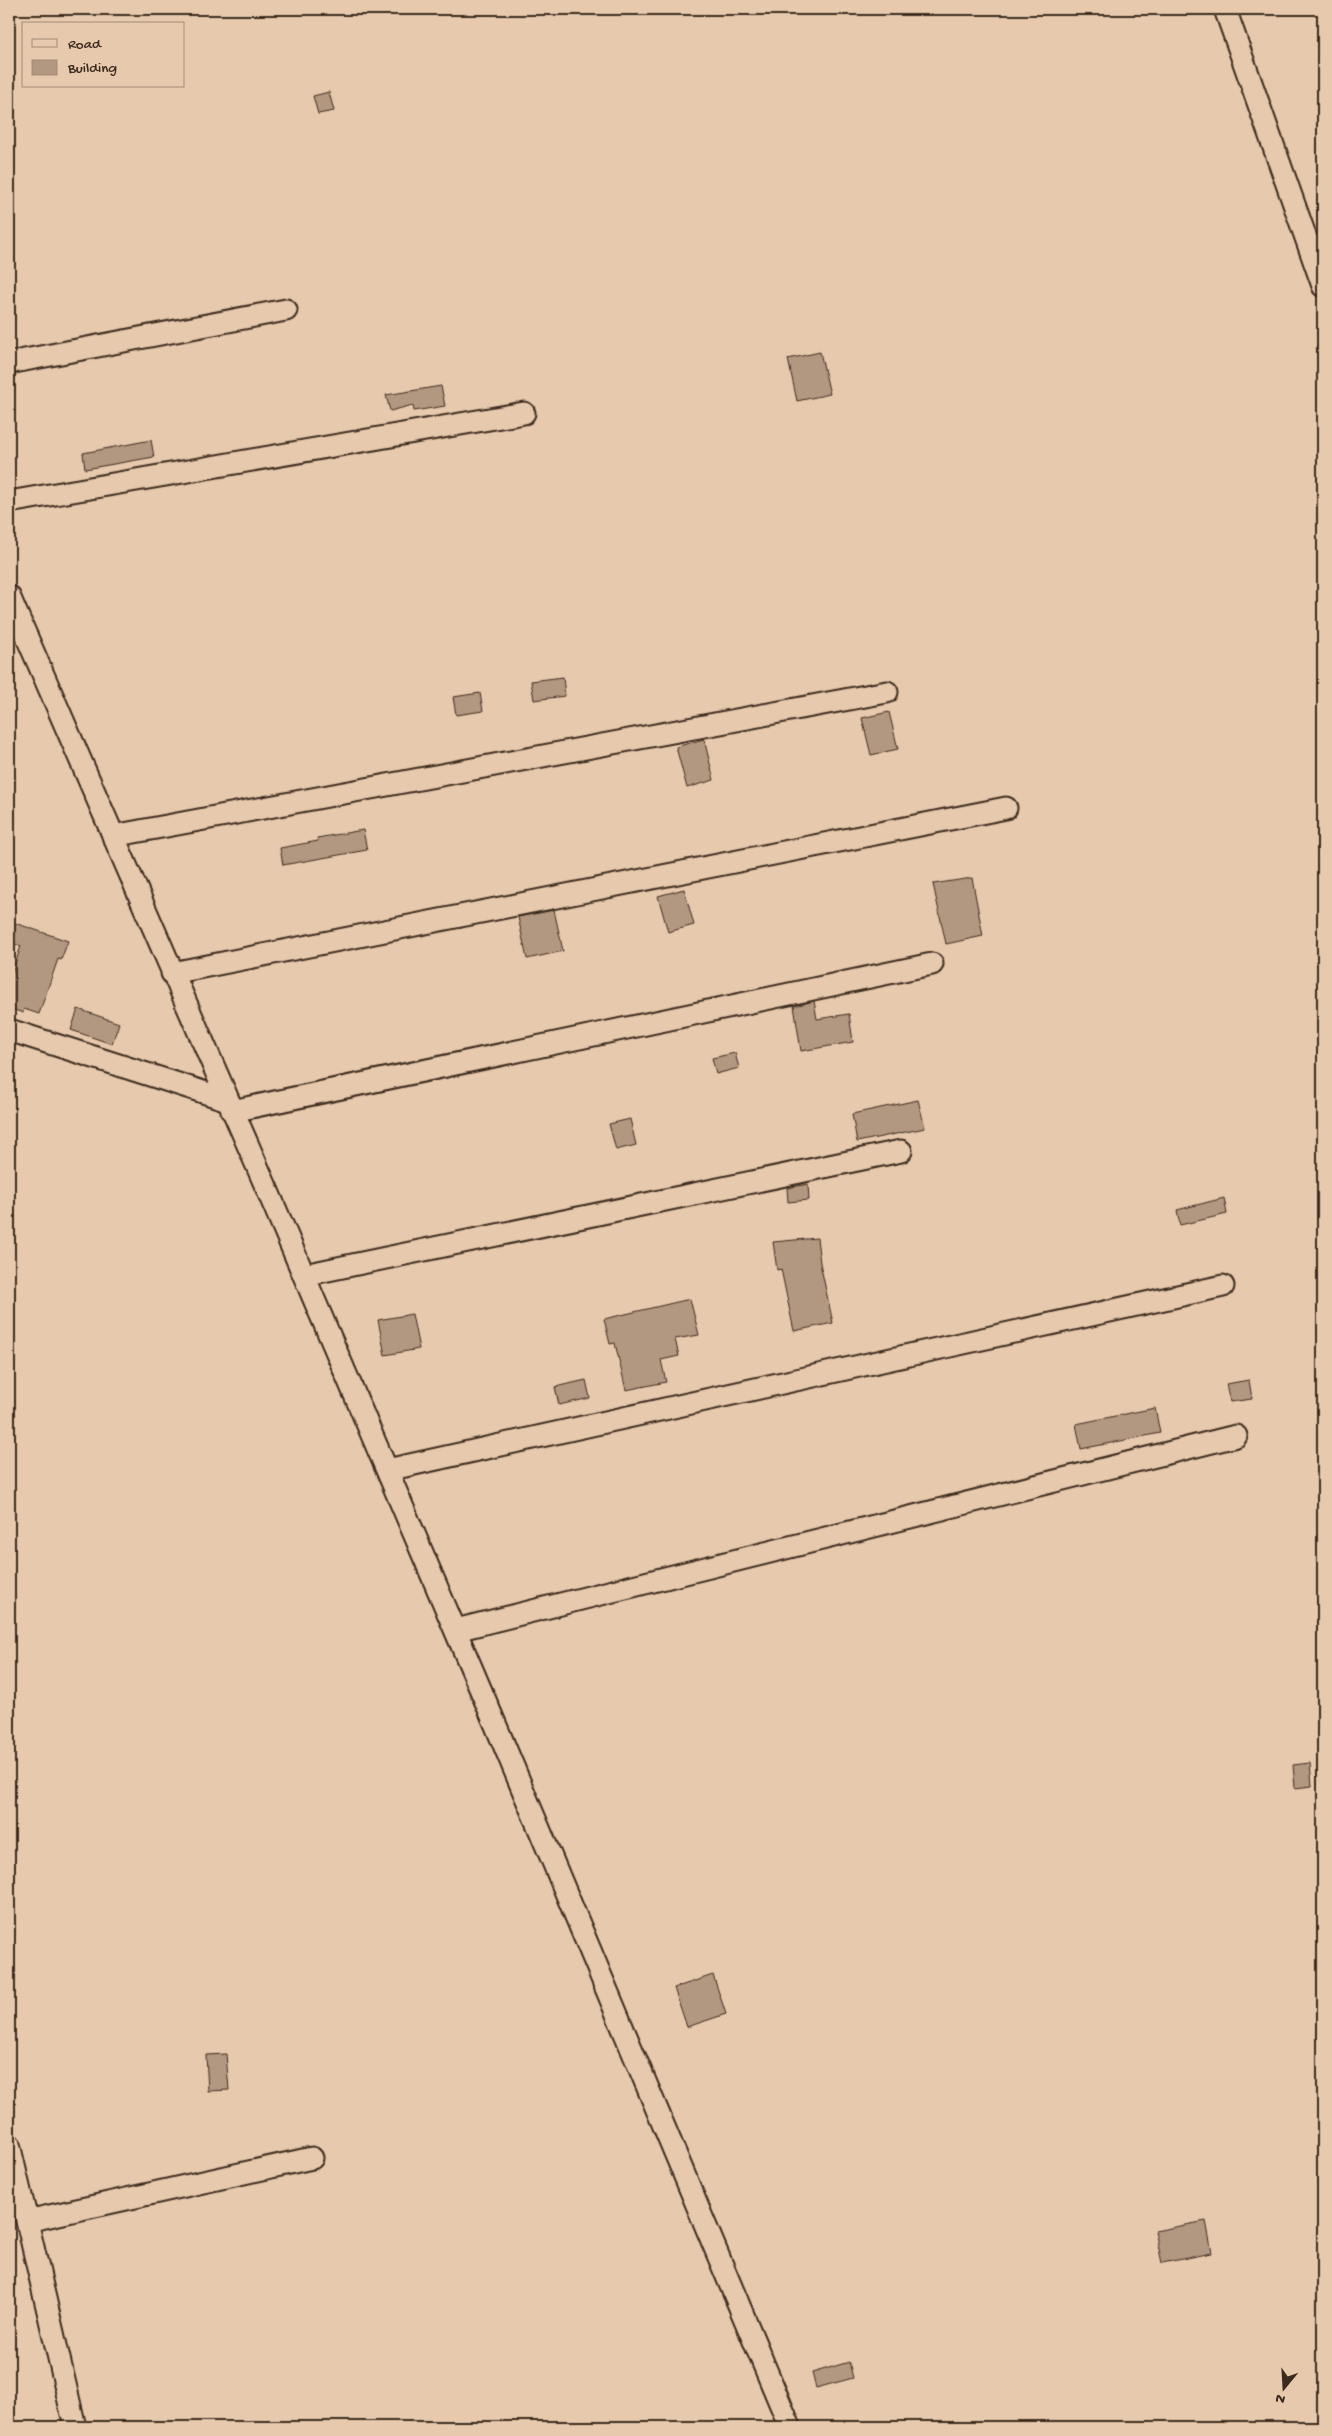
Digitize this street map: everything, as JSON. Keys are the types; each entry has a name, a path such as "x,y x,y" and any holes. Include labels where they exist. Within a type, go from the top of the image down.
{"street":[{"path":"1225,9 1323,286"},
{"path":"9,364 286,310"},
{"path":"9,502 524,412"},
{"path":"9,596 456,1630 790,2427"},
{"path":"113,836 887,692"},
{"path":"172,973 1006,808"},
{"path":"9,1030 230,1105 932,964"},
{"path":"304,1275 901,1151"},
{"path":"387,1470 1223,1286"},
{"path":"456,1630 1236,1436"},
{"path":"9,2144 14,2185 27,2221 75,2427"},
{"path":"27,2221 312,2158"}],"building":[{"path":"329,92 334,111 318,114 313,96"},
{"path":"820,352 830,394 797,401 788,359"},
{"path":"441,386 445,406 414,411 413,405 390,411 386,395"},
{"path":"151,440 154,457 85,469 83,453"},
{"path":"563,677 565,696 534,700 531,681"},
{"path":"480,693 483,711 456,715 453,697"},
{"path":"889,712 898,749 871,755 862,718"},
{"path":"704,739 714,780 687,788 676,747"},
{"path":"363,830 367,850 283,865 280,848 318,841 317,838"},
{"path":"972,878 983,936 946,944 933,884"},
{"path":"684,889 694,925 668,932 658,896"},
{"path":"554,910 563,951 527,959 518,917"},
{"path":"9,921 68,941 61,960 58,959 39,1014 24,1009 23,1013 9,1008 9,982 21,946 9,942"},
{"path":"814,1001 817,1019 849,1014 853,1042 801,1051 794,1006"},
{"path":"78,1009 119,1023 112,1044 71,1030"},
{"path":"735,1053 739,1068 716,1074 712,1058"},
{"path":"918,1100 925,1128 857,1142 852,1114"},
{"path":"630,1119 636,1145 616,1150 609,1124"},
{"path":"808,1184 809,1200 788,1202 787,1188"},
{"path":"1224,1198 1227,1214 1180,1225 1177,1210"},
{"path":"817,1238 820,1263 833,1323 794,1331 781,1269 777,1270 773,1242"},
{"path":"690,1299 699,1335 675,1339 679,1356 661,1360 666,1382 626,1390 615,1343 610,1344 604,1319"},
{"path":"412,1314 419,1349 385,1355 378,1320"},
{"path":"586,1380 590,1398 559,1405 555,1387"},
{"path":"1249,1380 1252,1399 1230,1402 1226,1384"},
{"path":"1155,1408 1160,1433 1081,1449 1076,1424"},
{"path":"1310,1763 1312,1786 1295,1788 1293,1765"},
{"path":"713,1975 726,2014 687,2027 674,1988"},
{"path":"226,2054 229,2090 208,2091 206,2055"},
{"path":"1206,2221 1212,2253 1162,2263 1155,2231"},
{"path":"849,2362 853,2378 816,2388 812,2373"}]}
